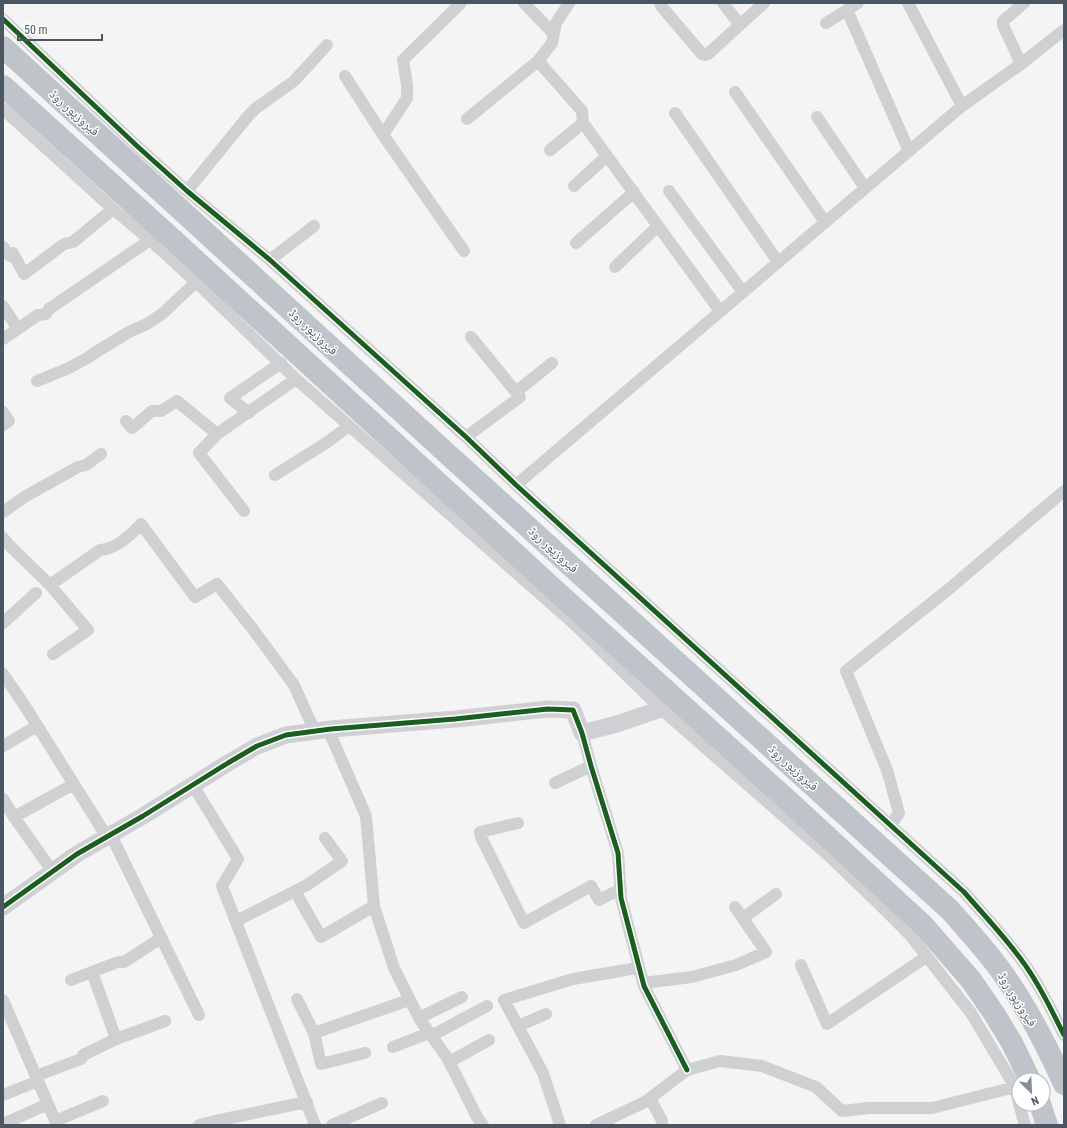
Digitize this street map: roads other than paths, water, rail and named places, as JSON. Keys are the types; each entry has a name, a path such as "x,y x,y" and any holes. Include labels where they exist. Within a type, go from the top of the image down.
{"highway":[{"name":"فیروزپور روڈ","path":"3,47 132,152 188,216 442,449 951,911 1003,973 1021,1000 1048,1050 1064,1084"},
{"path":"3,86 160,238 399,459 789,811 923,925 971,980 995,1015 1012,1043 1019,1072"},
{"path":"160,238 188,216"},
{"path":"1043,1112 1047,1125"}],"street":[{"path":"383,135 407,98 407,85 402,60 461,3"},
{"path":"524,3 554,34"},
{"path":"467,119 538,61 552,43 556,23 570,3"},
{"path":"660,3 702,54 705,55 708,54 764,3"},
{"path":"723,3 740,25"},
{"path":"826,24 858,3"},
{"path":"908,3 962,106"},
{"path":"1021,64 1003,25 1003,21 1024,3"},
{"path":"847,10 909,151"},
{"path":"3,19 132,152 187,190 270,260 964,892 993,924 1021,959 1050,1008 1064,1036"},
{"path":"516,485 962,106 1021,64 1064,30"},
{"path":"187,190 249,115 294,80 327,45"},
{"path":"538,61 582,111 583,122 720,311"},
{"path":"345,76 383,135 464,251"},
{"path":"735,92 825,222"},
{"path":"3,109 113,209 160,238 196,282 296,379 349,426 399,459 572,622 661,709 789,811 829,856 910,935 971,1013 1013,1072"},
{"path":"675,113 778,262"},
{"path":"817,117 865,188"},
{"path":"550,150 583,122"},
{"path":"574,186 607,156"},
{"path":"576,243 634,192"},
{"path":"669,192 743,292"},
{"path":"3,247 10,256 13,254 24,274 64,244 73,242 113,209"},
{"path":"270,260 314,226"},
{"path":"615,267 658,226"},
{"path":"3,339 38,315 46,314 49,309 160,238"},
{"path":"37,381 69,368 129,332 147,324 162,314 196,282"},
{"path":"3,306 18,329"},
{"path":"466,437 520,397 471,337"},
{"path":"249,413 230,398 281,363"},
{"path":"516,392 552,363"},
{"path":"244,511 199,453 217,434 296,379"},
{"path":"126,421 132,428 152,411 161,411 177,401 217,434"},
{"path":"3,412 9,421 3,425"},
{"path":"275,475 326,443 349,426"},
{"path":"3,512 26,496 78,467 86,465 101,454"},
{"path":"890,826 900,812 887,770 846,671 949,589 1064,491"},
{"path":"50,585 100,550 106,550 132,534 141,524 195,597 217,584 294,685 322,730 366,816 374,906 394,968 419,1018 449,1062 477,1117 483,1125"},
{"path":"6,546 50,585 88,630 53,654"},
{"path":"3,623 36,593"},
{"path":"5,681 38,726 74,784 109,836 162,938 199,1015"},
{"path":"3,907 78,854 192,784 257,746 286,735 322,730 455,719 548,709 573,710 582,733 618,853 621,898 643,983 687,1070"},
{"path":"582,733 617,724 661,709"},
{"path":"3,746 38,726"},
{"path":"555,783 591,766"},
{"path":"14,817 74,784"},
{"path":"192,784 238,859 222,886 315,1125"},
{"path":"3,799 53,872"},
{"path":"518,823 480,832 481,837 524,923 591,886 599,900 621,889"},
{"path":"236,921 307,885 342,861 325,838"},
{"path":"295,891 321,937 374,906"},
{"path":"743,918 776,894"},
{"path":"643,983 692,976 736,965 766,952 735,907"},
{"path":"71,980 118,962 124,962 162,938"},
{"path":"801,965 827,1024 926,957"},
{"path":"560,1125 543,1073 504,1000 573,979 639,967"},
{"path":"92,972 116,1039"},
{"path":"419,1018 462,997"},
{"path":"297,999 314,1033 321,1064 365,1053"},
{"path":"3,1000 56,1123 103,1102"},
{"path":"314,1033 409,1000"},
{"path":"393,1047 430,1035 487,1006"},
{"path":"518,1026 546,1014"},
{"path":"3,1095 81,1059 83,1055 116,1039 165,1021"},
{"path":"449,1062 489,1040"},
{"path":"603,1124 650,1098 687,1070 720,1061 762,1066 816,1087 842,1111 869,1108 932,1108 1011,1087"},
{"path":"650,1098 662,1121"},
{"path":"199,1125 216,1123 307,1102"},
{"path":"332,1125 382,1102"},
{"path":"3,1124 48,1104"},
{"path":"1021,1112 1025,1125"}]}
